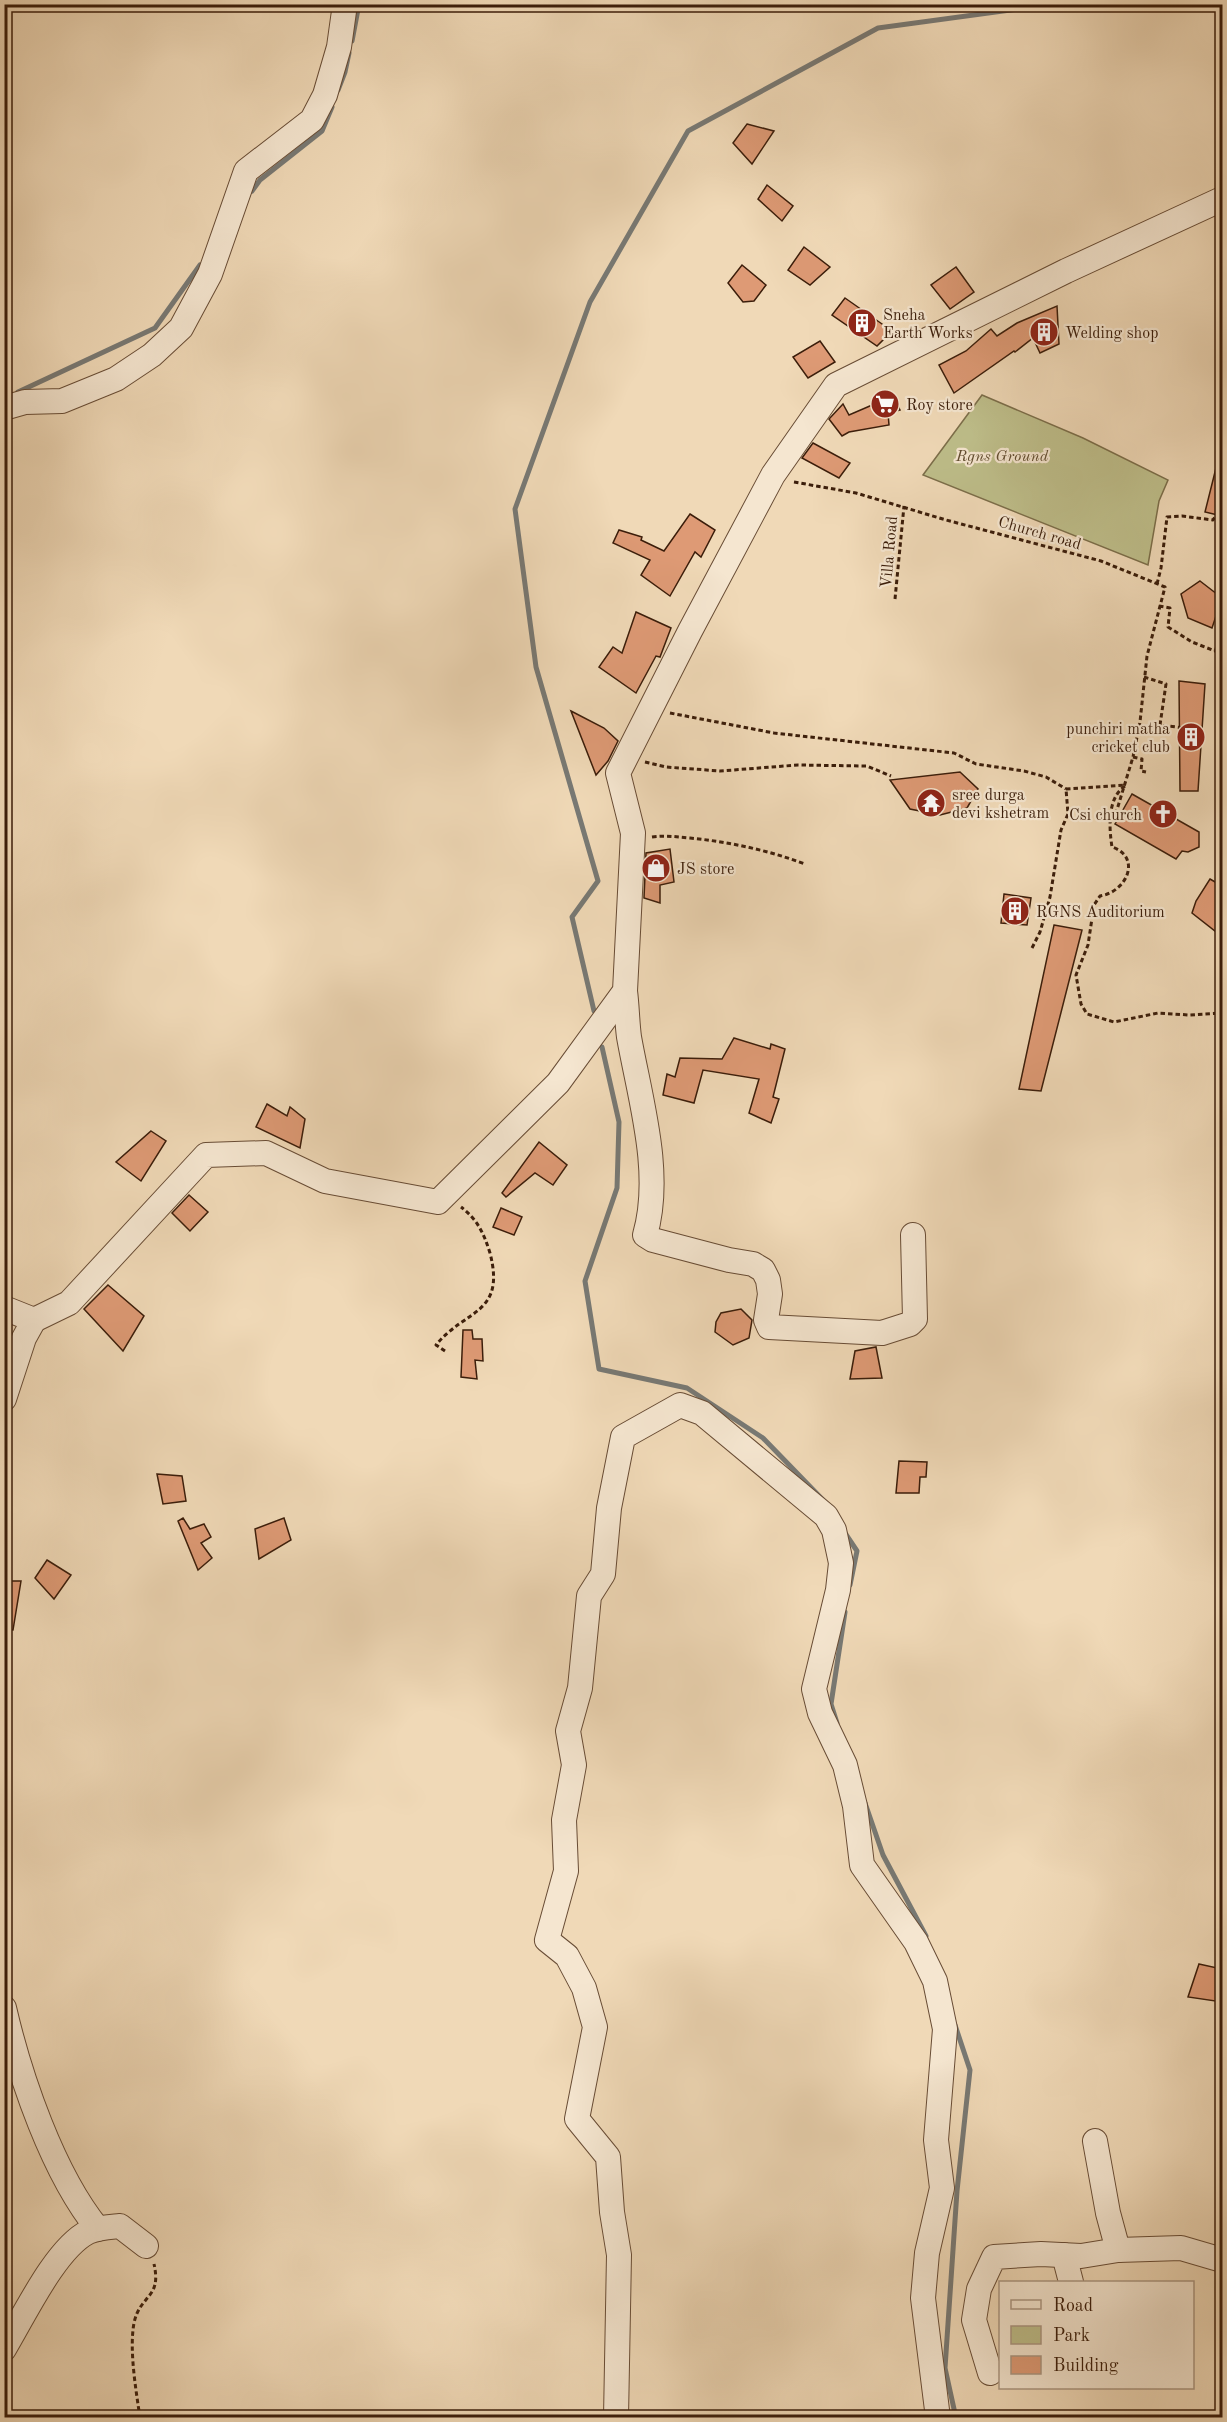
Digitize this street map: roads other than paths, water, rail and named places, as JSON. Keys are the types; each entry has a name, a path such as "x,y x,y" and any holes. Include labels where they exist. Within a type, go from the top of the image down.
{"street":[{"path":"4,408 25,402 62,400 116,379 152,355 181,327 210,274 246,171 312,120 325,95 339,46 345,4"},
{"path":"914,1235 915,1318 910,1324 882,1333 769,1327 766,1320 770,1294 768,1280 763,1270 753,1264 653,1240 645,1235 651,1180 647,1122 629,1035 625,990 633,839 618,773 695,620 771,478 836,385 1066,271 1222,199"},
{"path":"4,1399 24,1338 33,1320 69,1303 206,1155 267,1154 325,1181 438,1202 558,1083 625,990"},
{"path":"4,1308 33,1320"},
{"path":"616,2418 619,2255 612,2212 608,2157 577,2119 595,2027 584,1988 567,1956 547,1940 566,1870 564,1820 574,1765 568,1731 580,1688 589,1596 603,1574 609,1508 623,1437 680,1405 702,1413 746,1448 826,1515 834,1530 841,1563 840,1572 814,1689 820,1713 845,1765 855,1806 862,1865 916,1942 935,1982 945,2029 936,2140 942,2188 927,2253 923,2298 938,2418"},
{"path":"4,2008 11,2038 33,2105 82,2209 98,2229"},
{"path":"1095,2141 1108,2213 1118,2250"},
{"path":"4,2349 63,2254 87,2233 120,2226 146,2246"},
{"path":"990,2373 974,2320 979,2289 994,2258 1041,2254 1081,2256 1118,2250 1181,2248 1222,2260"},
{"path":"1064,2255 1070,2281"}],"waterway":[{"path":"352,41 359,4"},
{"path":"594,1011 572,917 598,881 536,667 515,509 590,302 688,131 878,28 1054,4"},
{"path":"1155,4 1222,10"},
{"path":"338,90 349,53"},
{"path":"252,191 260,180 322,131 332,107"},
{"path":"18,392 155,328 200,265"},
{"path":"602,1047 619,1122 617,1188 585,1281 599,1369 687,1388 763,1438 825,1502"},
{"path":"845,1533 857,1551 850,1585"},
{"path":"837,1723 831,1704 845,1612"},
{"path":"865,1803 883,1855 926,1936"},
{"path":"955,2025 970,2070 957,2191 945,2368 956,2418"}],"place":[{"name":"Sneha Earth Works","path":"862,323"},
{"name":"Welding shop","path":"1044,332"},
{"name":"Roy store","path":"885,404"},
{"name":"punchiri matha cricket club","path":"1191,737"},
{"name":"sree durga devi kshetram","path":"931,803"},
{"name":"Csi church","path":"1163,814"},
{"name":"JS store","path":"656,868"},
{"name":"RGNS Auditorium","path":"1015,911"}],"park label":[{"name":"Rgns Ground","path":"1002,455"}]}
